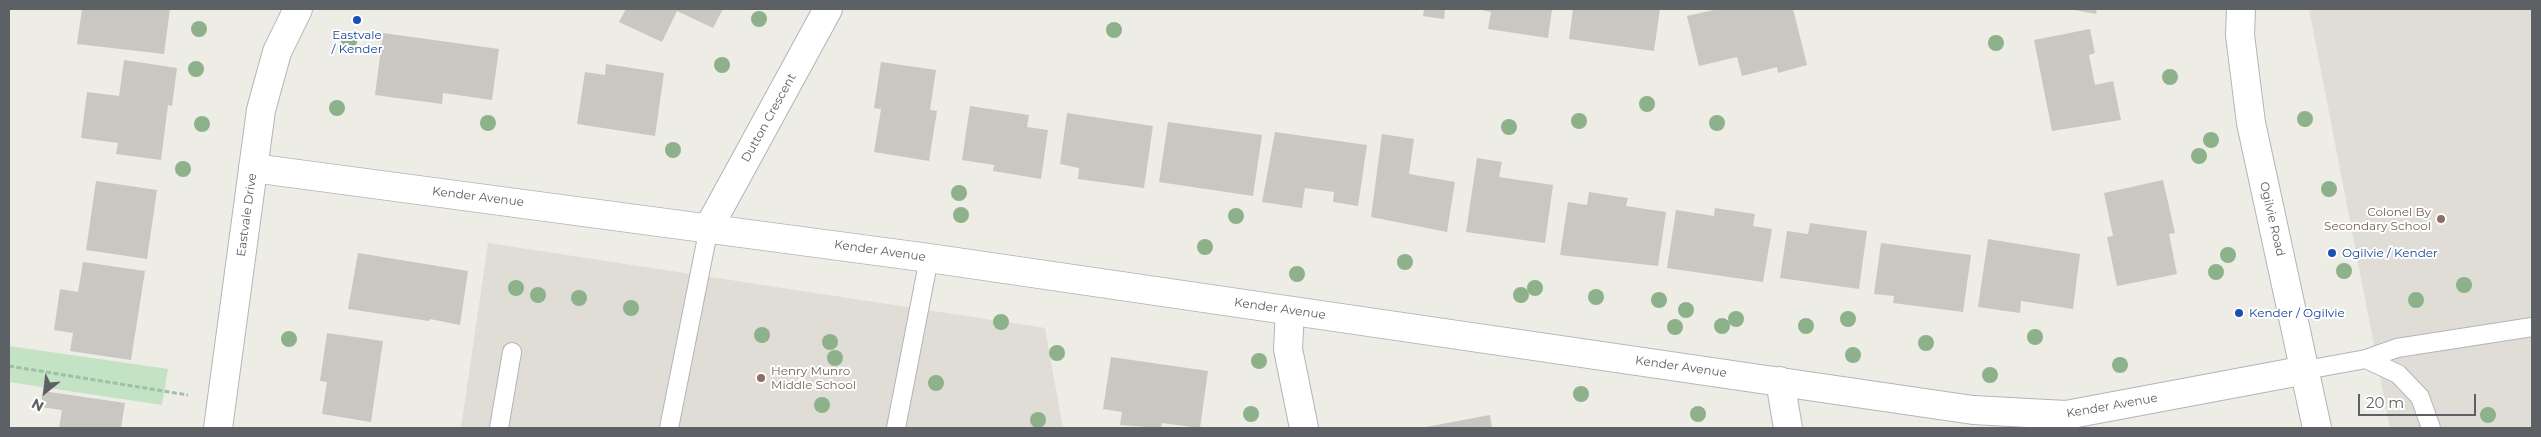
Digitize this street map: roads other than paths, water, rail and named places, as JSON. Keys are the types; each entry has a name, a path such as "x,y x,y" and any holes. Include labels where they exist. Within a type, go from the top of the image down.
{"street":[{"name":"Eastvale Drive","path":"218,428 260,110 274,62 298,9"},
{"name":"Dutton Crescent","path":"709,227 828,9"},
{"name":"Ogilvie Road","path":"2241,9 2240,35 2251,123 2306,370 2317,428"},
{"name":"Kender Avenue","path":"253,168 709,227 1973,410 2066,415 2306,370"},
{"path":"1290,311 1288,348 1304,428"},
{"path":"1780,382 1788,428"}],"lane":[{"path":"669,428 709,227"},
{"path":"896,428 929,258"},
{"path":"2306,370 2366,359 2397,348 2532,327"},
{"path":"499,428 512,352"},
{"path":"2366,359 2398,374 2420,397 2431,428"}],"place":[{"name":"Eastvale / Kender","path":"357,20"},
{"name":"Colonel By Secondary School","path":"2441,219"},
{"name":"Ogilvie / Kender","path":"2332,253"},
{"name":"Kender / Ogilvie","path":"2239,313"},
{"name":"Henry Munro Middle School","path":"761,378"}]}
